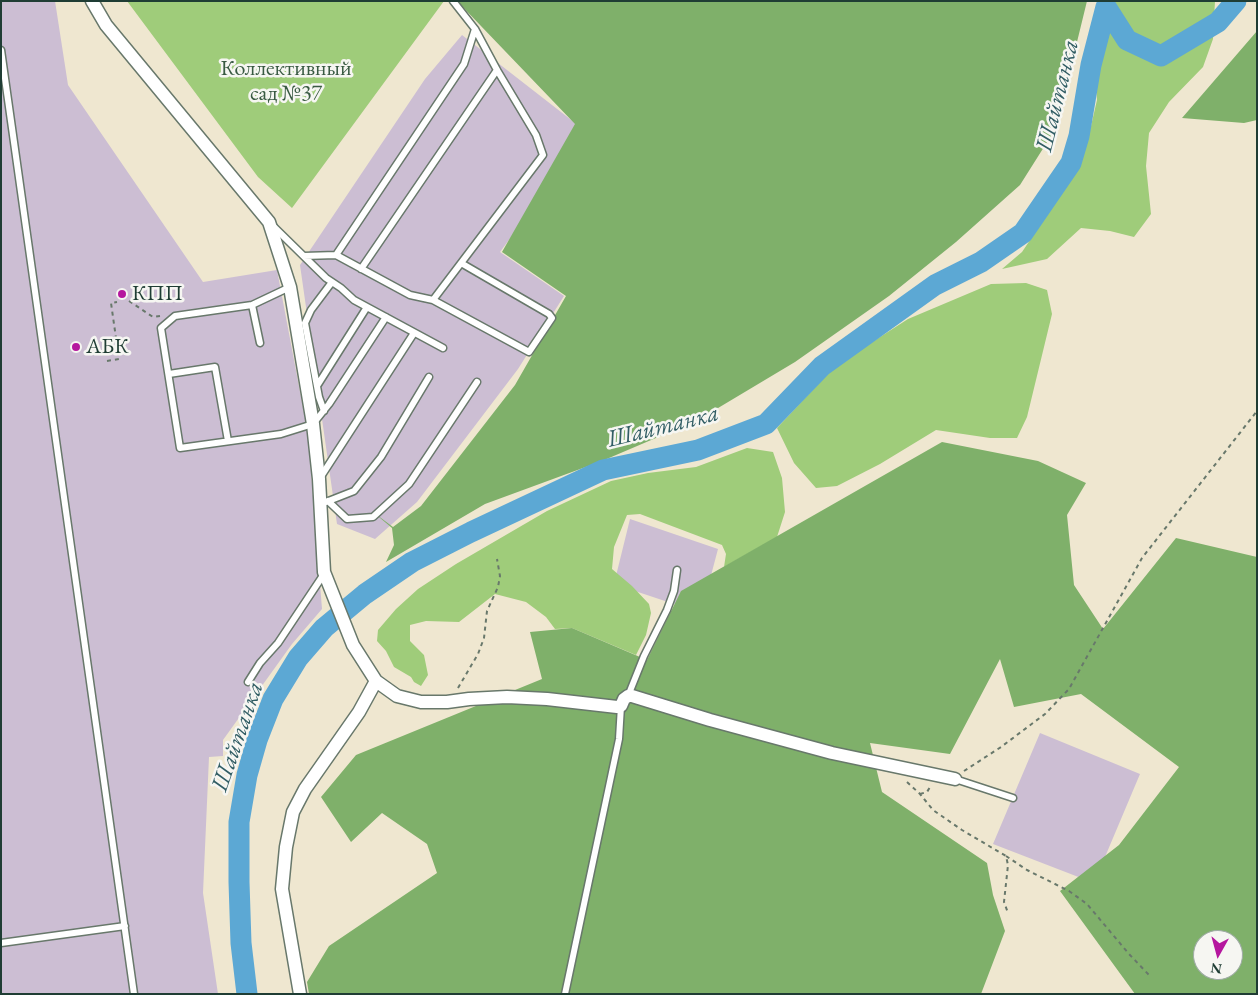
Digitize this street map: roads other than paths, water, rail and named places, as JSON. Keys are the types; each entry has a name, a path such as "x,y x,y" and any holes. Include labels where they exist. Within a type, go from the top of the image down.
{"street":[{"path":"92,1 106,25 269,222 290,287 312,424 324,502 324,572 353,645 376,681 397,696 421,702 447,702 507,697 624,701 832,753 955,779"},
{"path":"300,994 282,889 286,847 293,812 376,681"}],"lane":[{"path":"433,300 543,155 536,135 475,29 453,1"},
{"path":"336,255 464,64 475,29"},
{"path":"1,50 134,994"},
{"path":"361,269 497,70"},
{"path":"269,222 332,282 354,300 443,348"},
{"path":"304,256 336,255 410,295 433,300 529,352 552,318 549,314 461,263"},
{"path":"324,411 318,397 305,323 311,310 332,282"},
{"path":"290,287 252,305 175,316 161,328 180,448 281,434 312,424 324,411 386,317"},
{"path":"252,305 260,342"},
{"path":"317,386 367,307"},
{"path":"319,479 414,332"},
{"path":"169,374 215,368 228,442"},
{"path":"324,502 354,490 381,457 429,377"},
{"path":"324,502 347,519 373,517 409,484 477,382"},
{"path":"565,994 619,739 624,701 667,610 674,591 677,570"},
{"path":"248,682 260,663 278,643 324,572"},
{"path":"955,779 1013,798"},
{"path":"1,943 125,926"}],"waterway":[{"name":"Шайтанка","path":"247,994 241,943 239,882 239,822 247,775 257,740 273,699 298,658 324,628 365,594 412,562 603,470 698,450 766,424 822,366 935,285 981,262 1023,233 1071,163 1079,136 1091,65 1106,7 1127,40 1161,56 1218,22 1236,1"}],"place":[{"name":"КПП","path":"122,294"},
{"name":"АБК","path":"76,347"}],"park label":[{"name":"Коллективный сад №37","path":"286,82"}]}
